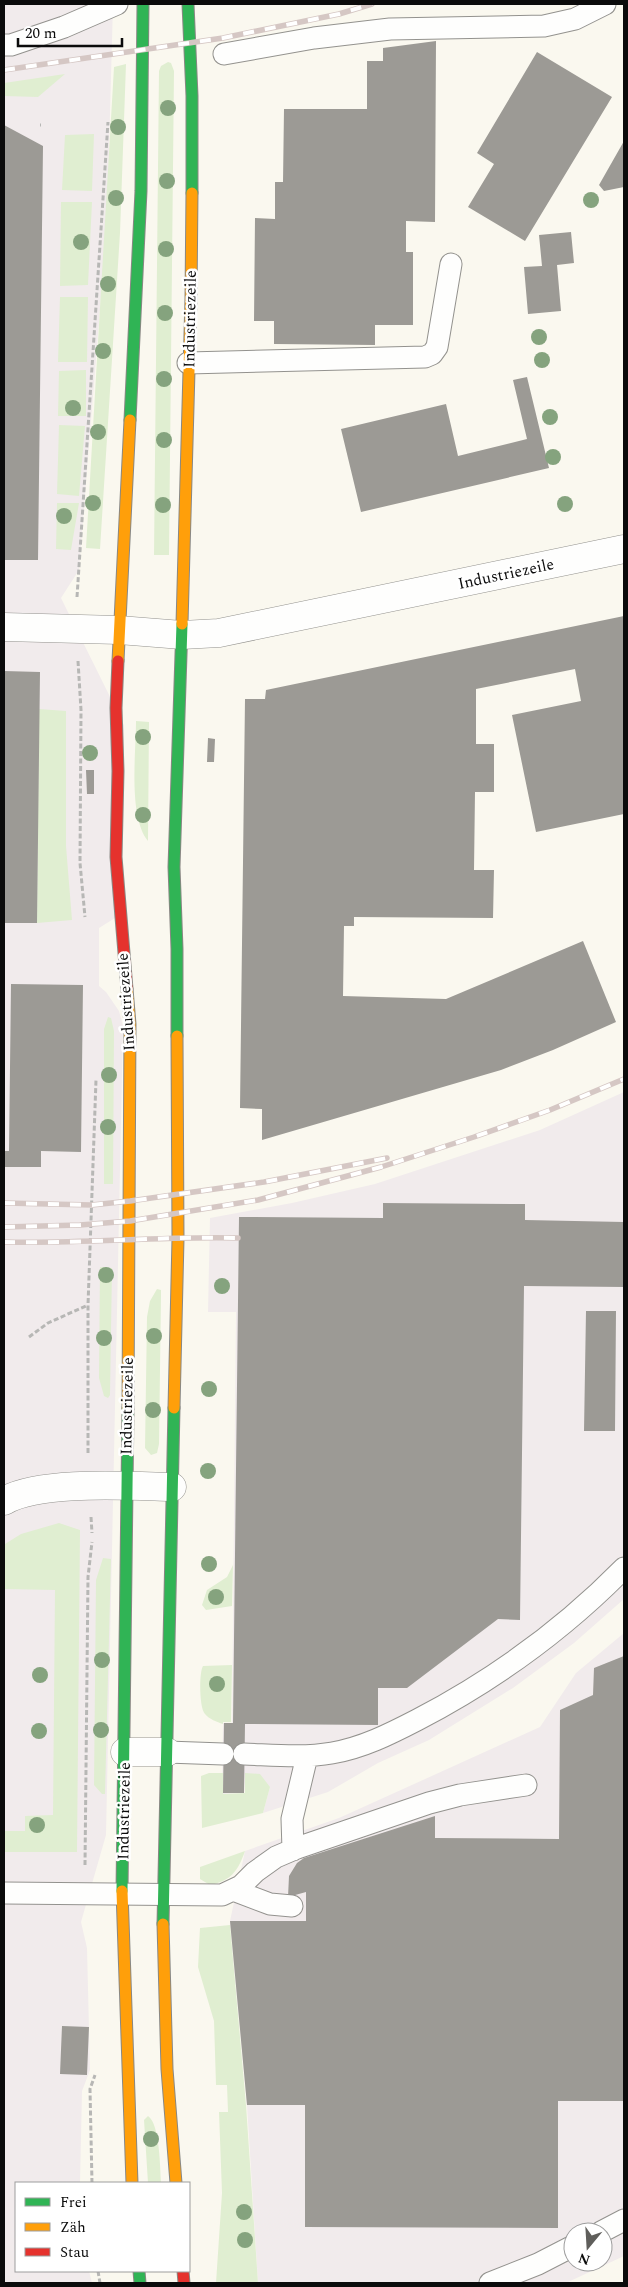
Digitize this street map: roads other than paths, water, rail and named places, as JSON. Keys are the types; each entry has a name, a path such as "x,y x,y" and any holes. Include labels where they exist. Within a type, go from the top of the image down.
{"main road":[{"name":"Industriezeile","path":"132,2182 123,1968 122,1894 130,1221 130,1024 116,857 118,771 116,708 141,191 143,4"},
{"name":"Industriezeile","path":"176,2182 167,2069 163,1971 163,1895 178,1239 176,1149 177,948 174,867 191,298 192,96 188,4"}],"street":[{"name":"Industriezeile","path":"4,628 75,628 182,635 219,633 624,549"},
{"path":"4,1501 11,1497 51,1488 172,1487"},
{"path":"125,1752 167,1752"}],"lane":[{"path":"4,45 11,45 64,27 117,4"},
{"path":"224,54 314,38 390,29 544,26 575,20 605,4"},
{"path":"188,363 425,357 432,354 436,347 451,264"},
{"path":"244,1754 307,1756 333,1753 371,1742 422,1717 474,1688 534,1646 578,1610 624,1568"},
{"path":"167,1752 223,1754"},
{"path":"293,1850 292,1819 307,1756"},
{"path":"4,1893 222,1895 241,1886 261,1867 293,1850 429,1803 460,1795 526,1785"},
{"path":"233,1890 270,1904 292,1906"},
{"path":"490,2283 538,2264 563,2251"}],"railway":[{"path":"4,70 223,38 339,14 372,4"},
{"path":"4,1227 80,1225 130,1221 258,1200 381,1167 474,1137 550,1110 624,1079"},
{"path":"4,1203 92,1205 130,1201 264,1182 387,1158"},
{"path":"4,1242 238,1238"}]}
